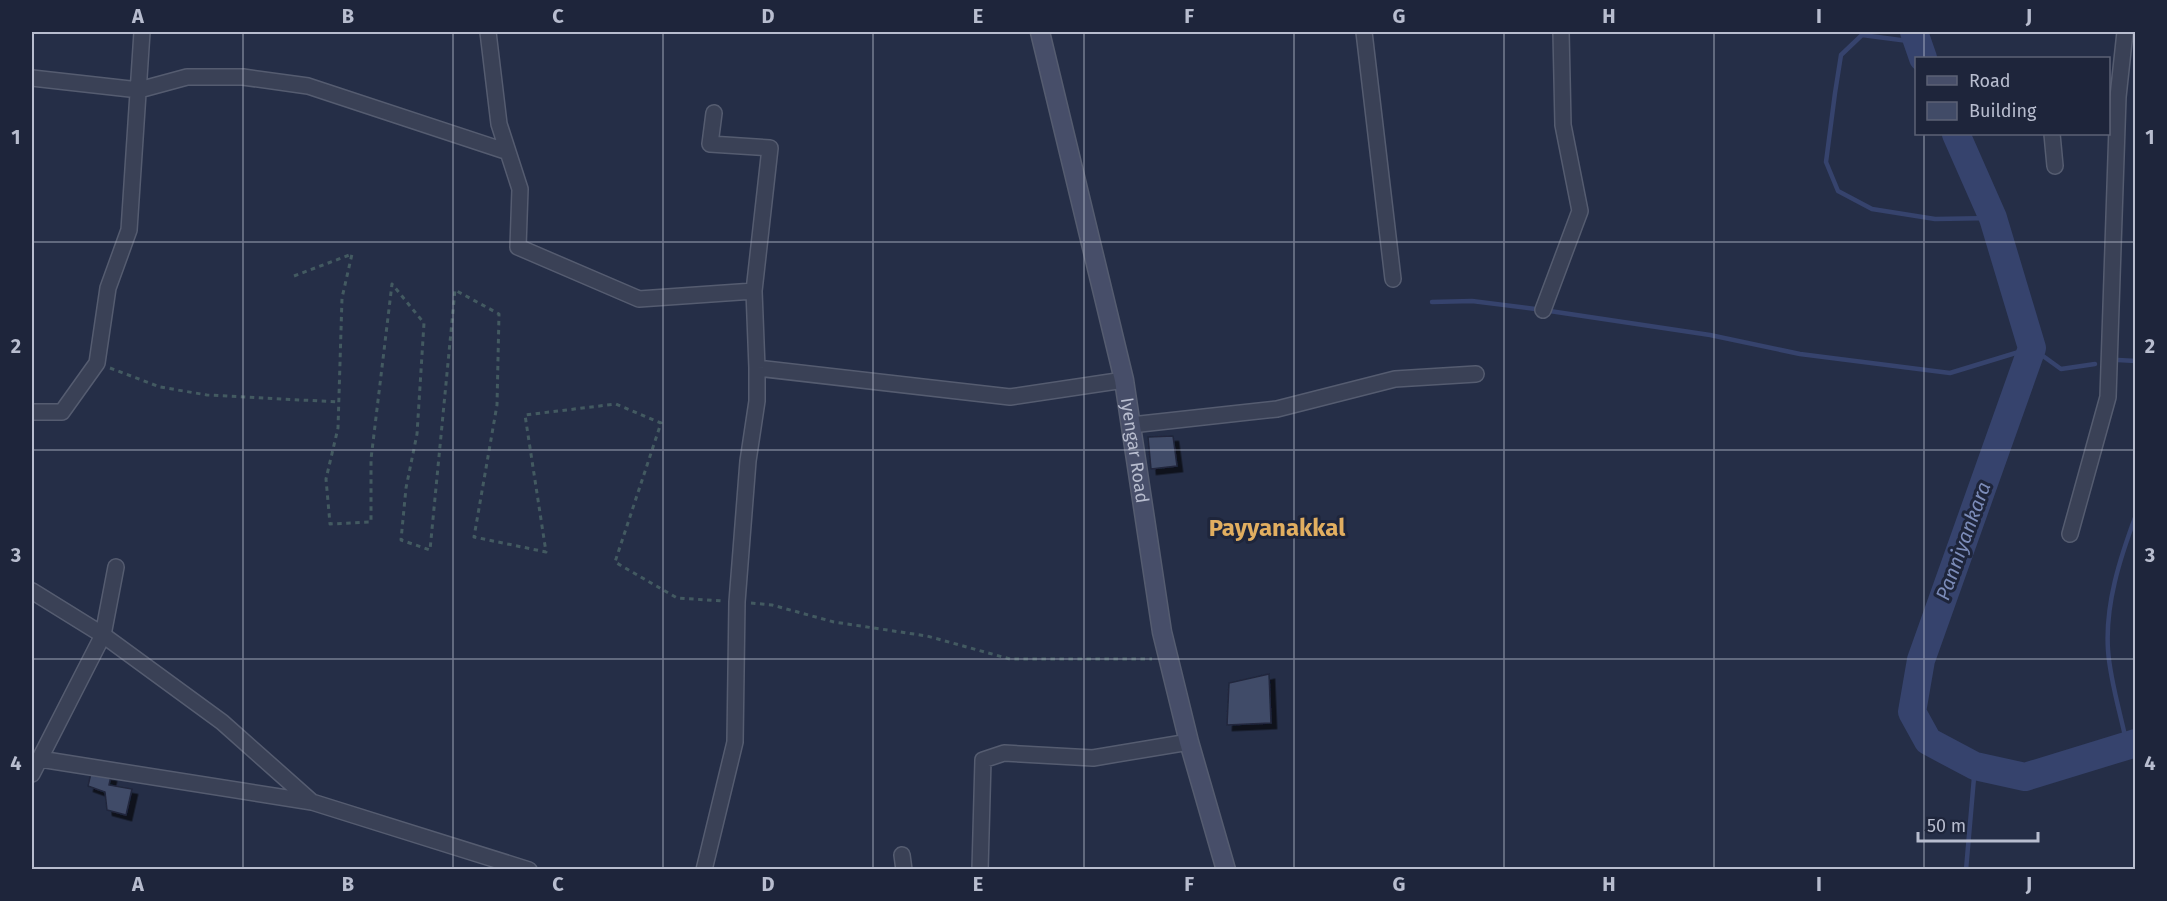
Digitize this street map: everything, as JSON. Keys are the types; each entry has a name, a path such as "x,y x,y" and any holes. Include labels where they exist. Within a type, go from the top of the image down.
{"main road":[{"name":"Iyengar Road","path":"1040,32 1124,380 1162,632 1189,742 1226,870"}],"street":[{"path":"32,412 63,412 97,363 108,288 129,230 142,32"},
{"path":"488,32 499,124 520,189 518,247 639,299 754,291"},
{"path":"1364,32 1393,279"},
{"path":"1543,310 1580,211 1563,125 1562,32"},
{"path":"2070,534 2108,397 2113,96 2125,32"},
{"path":"32,78 139,90 187,77 243,77 308,86 508,152"},
{"path":"704,870 735,742 737,602 748,461 757,401 754,291 770,148 710,144 714,113"},
{"path":"2052,135 2055,166"},
{"path":"757,368 1010,397 1124,380"},
{"path":"1131,425 1277,408 1395,380 1476,374"},
{"path":"32,774 103,635 116,567"},
{"path":"32,591 103,635 222,722 312,801"},
{"path":"980,870 983,760 1004,753 1093,758 1189,742"},
{"path":"40,759 312,801 529,870"}],"path":[{"path":"294,276 352,254 342,298 338,428 326,479 330,524 371,522 371,459 392,284 424,324 417,434 406,488 401,540 430,550 455,290 499,314 497,405 474,537 546,552 525,415 616,404 662,423 615,562 677,597 772,605 834,622 927,636 1010,659 1168,659"},
{"path":"97,363 160,387 207,395 339,402"}],"building":[{"path":"1173,436 1177,466 1151,469 1148,437"},
{"path":"1269,674 1271,723 1227,725 1229,683"},
{"path":"91,773 111,776 109,785 132,789 126,815 107,810 105,792 88,786"}],"waterway":[{"name":"Panniyankara","path":"1914,32 1923,57"},
{"path":"1916,42 1862,35 1841,55 1826,162 1838,191 1872,209 1935,219 1993,218"},
{"name":"Panniyankara","path":"1956,135 1993,218 2032,348 1921,660 1912,712 1928,741 1975,766 2025,777 2136,743"},
{"path":"1432,302 1472,301 1543,310 1710,335 1800,354 1950,373 2032,348 2061,369 2095,364"},
{"path":"2118,360 2136,361"},
{"path":"2127,745 2111,674 2108,633 2115,581 2136,515"},
{"path":"1966,870 1975,766"}],"district":[{"name":"Payyanakkal","path":"1277,528"}]}
